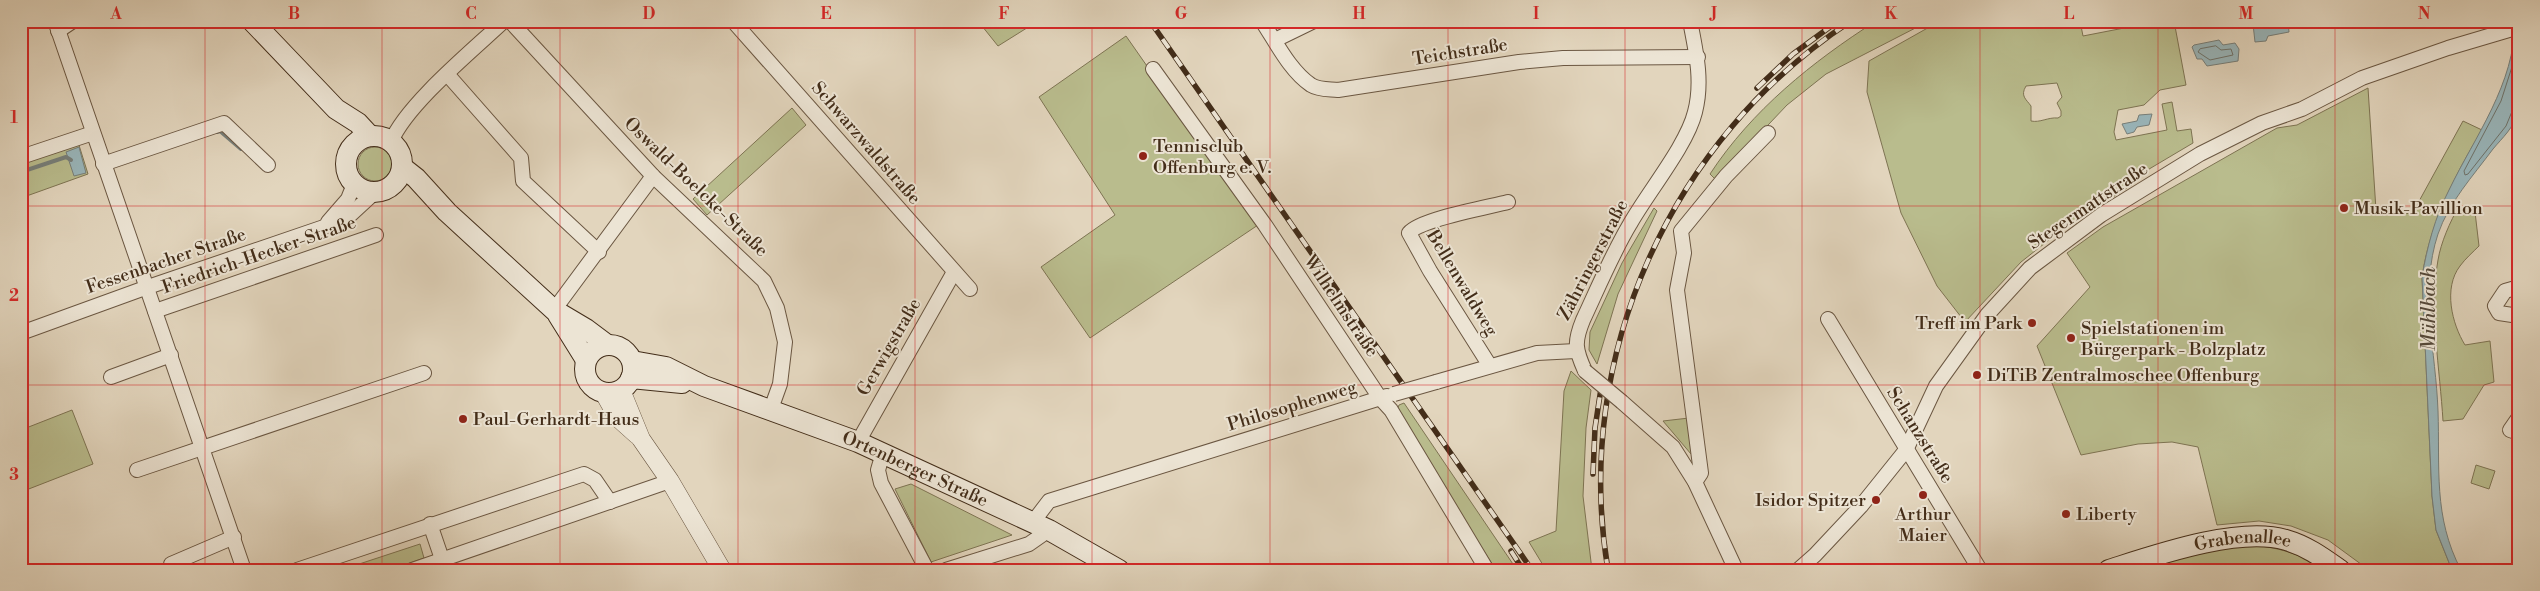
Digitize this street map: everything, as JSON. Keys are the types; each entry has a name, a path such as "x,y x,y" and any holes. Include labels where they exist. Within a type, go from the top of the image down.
{"main road":[{"path":"252,21 338,111 358,123 370,136"},
{"path":"338,111 351,148"},
{"path":"383,189 399,177 402,167 400,153 392,142 381,137 370,136 359,140 351,148 346,164 349,178 354,184 362,190 410,191 447,212"},
{"path":"402,167 416,178 447,212 554,310 586,329 606,344 622,348 622,380 591,386 587,380 584,367 586,360 593,350 606,344"},
{"path":"554,310 586,360"},
{"name":"Ortenberger Straße","path":"622,380 662,379 704,386 858,442 1041,526 1119,570"},
{"name":"Grabenallee","path":"2110,570 2151,557 2255,535 2286,540 2313,551 2340,570"}],"street":[{"path":"73,21 56,26 244,570"},
{"path":"392,142 398,127 448,74 504,21"},
{"name":"Oswald-Boelcke-Straße","path":"510,21 653,176 754,270 772,294 782,324 785,342 780,384 771,409"},
{"name":"Schwarzwaldstraße","path":"733,21 970,289"},
{"name":"Teichstraße","path":"1262,21 1296,72 1312,85 1323,89 1338,90 1519,62 1612,57 1698,57"},
{"name":"Zähringerstraße","path":"1576,351 1576,336 1629,225 1687,133 1695,113 1699,88 1698,57 1690,21"},
{"path":"1275,40 1311,22"},
{"name":"Stegermattstraße","path":"1798,570 1815,555 1861,506 1906,450 1936,386 1987,315 2030,268 2101,215 2200,154 2262,123 2302,109 2362,78 2448,48 2513,29"},
{"name":"Wilhelmstraße","path":"1153,69 1266,225 1380,398 1391,410 1487,570"},
{"path":"448,74 521,158 523,181 598,252"},
{"path":"103,164 224,123 268,165"},
{"path":"21,157 94,132"},
{"path":"1695,482 1701,473 1677,290 1684,253 1681,231 1726,176 1768,133"},
{"path":"554,310 653,176"},
{"name":"Fessenbacher Straße","path":"324,226 348,199 354,184"},
{"name":"Fessenbacher Straße","path":"21,333 324,226 349,216 383,189"},
{"name":"Bellenwaldweg","path":"1490,366 1430,271 1409,233 1412,229 1426,223 1508,202"},
{"name":"Friedrich-Hecker-Straße","path":"155,311 376,235"},
{"name":"Gerwigstraße","path":"858,442 954,272"},
{"path":"2519,288 2505,291 2495,306 2499,313 2519,316"},
{"name":"Schanzstraße","path":"1828,319 1980,570"},
{"path":"1576,351 1584,371 1672,447 1695,482 1736,570"},
{"name":"Philosophenweg","path":"1041,526 1042,507 1049,500 1490,366 1537,353 1576,351"},
{"path":"111,377 171,355"},
{"path":"137,470 424,373"},
{"path":"622,380 618,418 641,439 670,481 722,570"},
{"path":"2519,417 2510,430 2519,433"},
{"path":"883,453 878,470 881,483 927,570"},
{"path":"297,570 471,510 584,474 595,480 610,502"},
{"path":"412,570 670,481"},
{"path":"430,524 442,559"},
{"path":"946,570 1029,544 1041,526"},
{"path":"171,564 234,537"}],"green space":[{"path":"978,21 1038,21 998,46"},
{"path":"1876,21 1929,21 1826,74 1787,105 1716,180 1710,174 1764,108 1829,53"},
{"path":"1940,21 2080,21 2083,36 2160,21 2174,21 2186,85 2160,90 2144,105 2118,110 2114,132 2116,140 2167,130 2162,104 2172,102 2177,131 2191,129 2193,143 2134,178 2136,182 2059,232 2021,262 1965,322 1937,286 1901,213 1867,92 1869,61","holes":["2057,83 2062,97 2057,103 2061,116 2031,121 2031,106 2024,95 2026,86"]},
{"name":"Tennisclub Offenburg e. V.","path":"1126,36 1258,225 1090,338 1041,267 1115,215 1039,97"},
{"path":"2368,88 2376,210 2412,214 2463,121 2482,130 2444,201 2431,238 2422,277 2432,496 2436,530 2452,570 2369,570 2328,540 2291,526 2259,521 2217,525 2198,447 2172,442 2138,444 2081,455 2037,346 2090,287 2067,253 2103,227 2277,128 2297,125"},
{"path":"792,108 806,125 707,215 693,199"},
{"path":"78,142 88,174 21,198 21,162"},
{"path":"375,147 382,148 387,152 391,157 391,171 387,176 382,180 375,181 368,180 363,176 359,171 358,164 359,157 363,152 368,148"},
{"path":"2459,206 2475,212 2479,246 2462,263 2455,275 2451,295 2453,317 2465,345 2490,341 2494,382 2484,385 2463,419 2443,421 2436,340 2436,279 2441,246"},
{"path":"1654,208 1657,211 1618,294 1597,364 1589,350 1590,332 1622,263"},
{"path":"1571,371 1591,390 1586,428 1583,496 1592,570 1546,570 1529,542 1556,531 1564,391"},
{"path":"1404,403 1517,570 1496,570 1396,413 1399,405"},
{"path":"72,410 93,464 21,492 21,430"},
{"path":"1689,418 1693,452 1691,454 1663,421"},
{"path":"2476,465 2495,471 2489,489 2471,483"},
{"path":"911,484 1012,535 931,562 895,489"},
{"path":"420,544 424,558 390,570 341,570"},
{"path":"2249,545 2269,547 2297,555 2324,570 2127,570 2187,553"}],"water":[{"path":"2268,21 2288,22 2289,32 2268,36 2266,41 2255,42 2253,24"},
{"name":"Mühlbach","path":"2515,21 2519,21 2519,90 2514,123 2470,179 2448,211 2438,234 2432,256 2429,299 2437,389 2440,492 2446,531 2461,570 2452,570 2436,530 2432,496 2422,277 2429,243 2444,200 2492,109 2501,88 2513,44"},
{"path":"2219,40 2223,45 2235,43 2239,49 2238,61 2207,66 2202,59 2197,59 2192,47 2194,45"},
{"path":"2152,114 2149,125 2137,127 2134,132 2127,134 2122,124 2137,121 2139,115"},
{"path":"79,147 86,173 74,176 66,152"}],"waterway":[{"path":"217,132 220,131 241,149"},
{"path":"21,172 66,157 71,160"}],"railway":[{"path":"1150,21 1532,570"},
{"path":"1757,88 1793,54 1838,21"},
{"path":"1608,570 1601,490 1605,411 1622,333 1648,260 1686,190 1732,126 1787,70 1851,21"},
{"path":"1593,474 1595,428 1602,382"},
{"path":"1511,551 1523,570"}],"place":[{"name":"Tennisclub Offenburg e. V.","path":"1143,156"},
{"name":"Musik-Pavillion","path":"2344,208"},
{"name":"Treff im Park","path":"2032,323"},
{"name":"Spielstationen im Bürgerpark - Bolzplatz","path":"2071,338"},
{"name":"DiTiB Zentralmoschee Offenburg","path":"1977,375"},
{"name":"Paul-Gerhardt-Haus","path":"463,419"},
{"name":"Arthur Maier","path":"1923,495"},
{"name":"Isidor Spitzer","path":"1876,500"},
{"name":"Liberty","path":"2066,514"}]}
